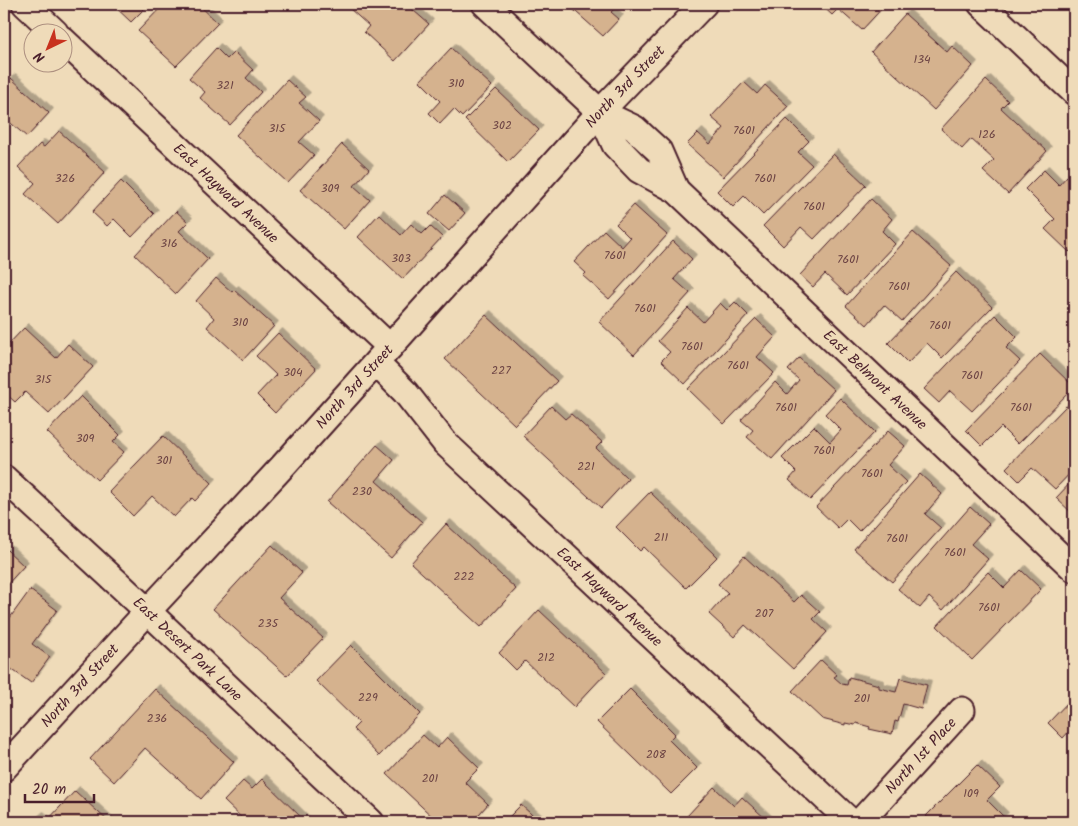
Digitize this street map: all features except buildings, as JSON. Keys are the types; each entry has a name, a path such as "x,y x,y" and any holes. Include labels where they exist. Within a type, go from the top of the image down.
{"street":[{"path":"25,4 44,22"},
{"name":"East Belmont Avenue","path":"485,4 600,112 634,128 659,151 676,190 1074,569"},
{"name":"North 3rd Street","path":"7,758 282,467 600,112 704,4"},
{"path":"981,4 1074,92"},
{"name":"East Hayward Avenue","path":"72,49 383,356 405,392 445,443 851,822"},
{"name":"East Desert Park Lane","path":"4,478 371,822"},
{"name":"North 1st Place","path":"860,822 962,710"}]}
